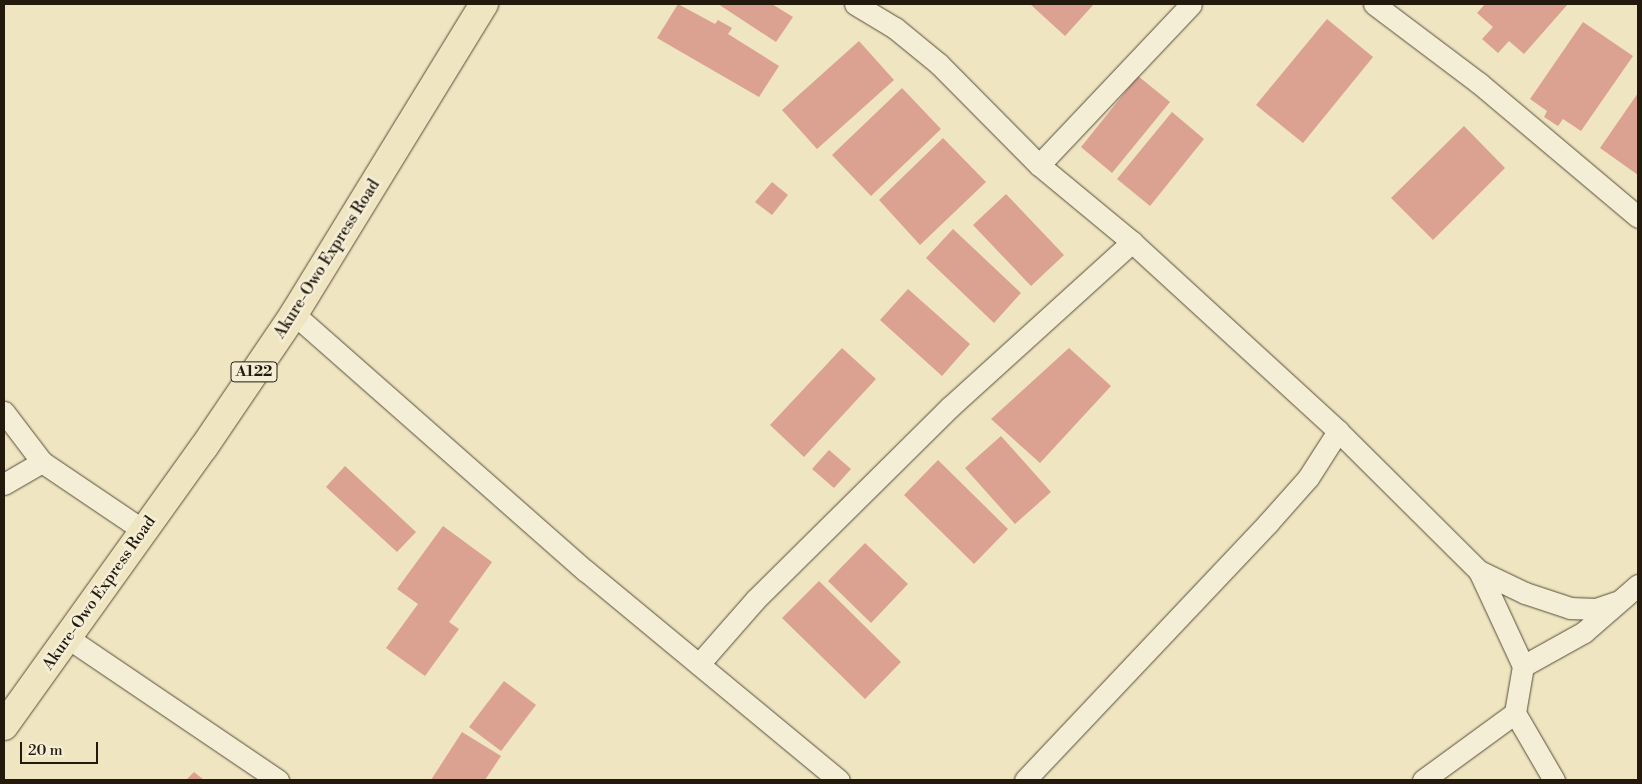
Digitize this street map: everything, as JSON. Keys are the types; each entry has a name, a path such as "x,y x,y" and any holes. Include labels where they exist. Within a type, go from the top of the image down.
{"highway":[{"name":"Akure-Owo Express Road","path":"4,726 68,638 294,314 484,4"}],"street":[{"path":"855,4 895,28 939,64 1039,164 1132,242 1338,431 1479,571 1525,593 1570,608 1596,609 1616,602"},
{"path":"1039,164 1191,4"},
{"path":"1374,4 1479,83 1638,217"},
{"path":"699,664 756,599 943,414 1132,242"},
{"path":"294,314 586,571 839,780"},
{"path":"9,418 42,462 143,530"},
{"path":"1025,780 1274,516 1308,478 1338,431"},
{"path":"4,484 42,462"},
{"path":"1479,571 1523,666 1515,713 1554,780"},
{"path":"1523,666 1584,632 1616,602 1638,585"},
{"path":"68,638 278,780"},
{"path":"1423,780 1515,713"}],"building":[{"path":"678,4 715,24 718,20 732,28 728,34 779,66 759,97 657,38"},
{"path":"718,4 772,4 793,17 776,42"},
{"path":"1030,4 1094,4 1065,36"},
{"path":"1485,4 1568,4 1524,54 1509,41 1498,53 1482,39 1493,27 1477,13"},
{"path":"1327,19 1373,57 1303,143 1256,105"},
{"path":"1583,22 1633,56 1581,131 1563,119 1558,126 1544,117 1547,111 1530,99"},
{"path":"859,41 894,80 817,149 782,110"},
{"path":"1138,76 1170,102 1112,173 1081,147"},
{"path":"902,88 941,129 871,196 832,155"},
{"path":"1638,93 1638,175 1600,148"},
{"path":"1172,112 1204,139 1150,206 1117,179"},
{"path":"1464,126 1505,168 1433,240 1391,198"},
{"path":"943,138 986,182 920,245 879,200"},
{"path":"772,182 788,195 772,215 755,202"},
{"path":"1006,194 1064,255 1031,286 973,225"},
{"path":"953,229 1021,293 994,323 926,258"},
{"path":"908,289 970,344 942,376 880,320"},
{"path":"842,348 876,379 804,457 770,425"},
{"path":"1069,348 1111,386 1040,463 991,419"},
{"path":"1001,436 1051,492 1015,524 965,468"},
{"path":"829,450 851,469 834,488 812,469"},
{"path":"938,460 1008,529 974,564 904,495"},
{"path":"345,466 416,532 397,552 326,487"},
{"path":"443,526 492,562 449,622 459,629 425,676 386,648 418,604 397,589"},
{"path":"865,543 908,584 871,623 828,581"},
{"path":"819,581 901,662 865,699 782,618"},
{"path":"504,681 536,705 501,751 469,727"},
{"path":"462,732 501,756 485,780 431,780"},
{"path":"194,772 204,780 186,780"}]}
